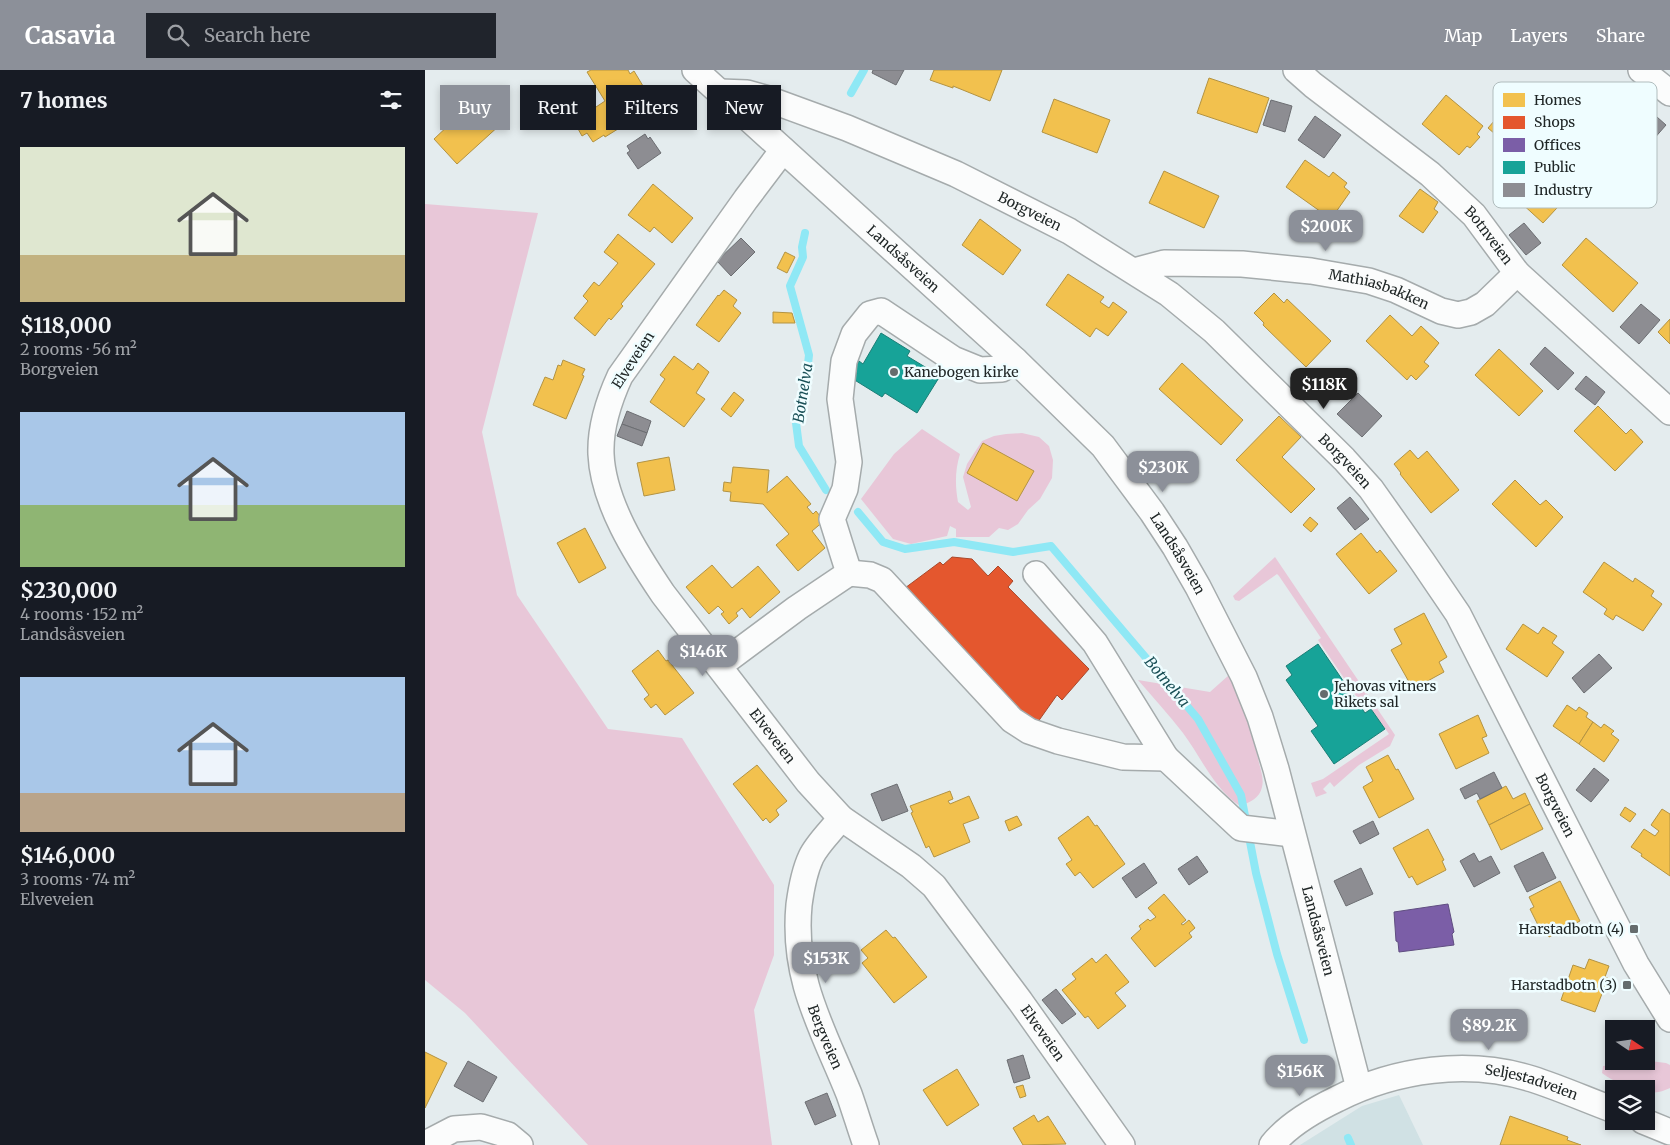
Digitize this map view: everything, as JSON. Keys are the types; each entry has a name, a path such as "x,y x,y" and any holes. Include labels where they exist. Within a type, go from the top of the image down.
{"street":[{"name":"Landsåsveien","path":"695,70 712,85"},
{"name":"Botnveien","path":"1297,70 1313,85 1430,174 1474,215 1517,273 1670,412"},
{"path":"1641,70 1656,82"},
{"path":"1657,83 1670,93"},
{"name":"Borgveien","path":"781,104 856,132 957,174 1069,231 1169,294 1214,331 1314,428 1371,490 1422,560 1458,614 1637,964 1670,1019"},
{"name":"Landsåsveien","path":"761,130 1015,360 1103,446 1152,512 1175,547 1224,636 1244,677 1260,717 1276,769 1359,1088"},
{"name":"Elveveien","path":"783,150 745,199 620,376 611,395 603,427 601,453 603,477 631,543 663,594 808,782 841,818 911,866 934,886 1025,1008 1122,1145"},
{"name":"Mathiasbakken","path":"1134,271 1164,264 1242,264 1311,270 1369,281 1396,290 1441,311 1458,315 1471,312 1485,304 1517,273"},
{"path":"849,573 832,519 845,489 849,462 841,399 844,361 854,334 870,314 881,312 953,359 981,370 1001,369 1015,360"},
{"path":"719,666 797,608 849,573 870,575 881,580 1012,720 1029,731 1058,741 1123,757 1166,758"},
{"path":"1036,574 1095,643 1166,758 1241,828 1292,834"},
{"name":"Bergveien","path":"841,818 811,857 808,865 801,889 797,923 798,950 807,989 824,1038 849,1094 866,1145"},
{"name":"Seljestadveien","path":"1272,1145 1278,1138 1317,1109 1359,1088 1412,1073 1446,1069 1473,1069 1531,1079 1605,1107"},
{"path":"1655,1126 1670,1132"},
{"path":"426,1145 454,1129 481,1127 508,1135 520,1145"}],"shaded area":[{"path":"425,204 538,213 482,432 517,595 608,729 682,738 774,885 774,955 754,1010 772,1145 588,1145 465,1013 425,980"},
{"path":"922,429 960,454 956,472 957,496 958,502 968,510 971,507 963,477 967,464 982,441 994,436 1022,433 1039,437 1049,446 1053,460 1052,478 1040,499 1028,510 1018,524 1008,530 999,528 989,537 956,537 956,529 950,526 947,536 911,544 893,539 861,499 894,454"},
{"path":"1275,557 1395,735 1390,746 1359,765 1334,787 1330,782 1323,789 1327,793 1316,797 1311,783 1323,779 1389,734 1363,697 1359,700 1318,640 1321,638 1277,574 1239,601 1235,600 1233,596"},
{"path":"1229,675 1250,730 1262,778 1261,791 1257,797 1240,806 1215,782 1183,733 1138,680 1210,692"},
{"path":"1655,1062 1666,1063 1670,1065 1670,1088 1655,1092 1655,1080 1614,1080 1602,1073 1603,1066 1605,1066 1605,1070 1655,1070"},
{"path":"1399,1095 1423,1145 1300,1145 1362,1106"}],"building: Homes":[{"path":"591,70 628,70 630,74 634,71 642,85 606,85 606,130 616,130 593,142 587,133 582,136 579,130 596,130 596,107 605,101 587,72"},
{"path":"934,70 1002,70 990,101 953,86 953,88 930,80"},
{"path":"1209,78 1269,98 1257,133 1197,113"},
{"path":"1446,95 1483,126 1477,134 1480,137 1470,148 1467,146 1459,155 1422,124"},
{"path":"1054,99 1110,120 1097,153 1042,132"},
{"path":"1493,122 1493,132 1488,128"},
{"path":"444,130 494,130 457,164 434,139"},
{"path":"1305,160 1329,177 1333,172 1347,183 1344,187 1350,192 1331,219 1286,187"},
{"path":"1164,171 1219,196 1204,228 1149,203"},
{"path":"653,184 693,218 672,243 654,227 650,232 628,215"},
{"path":"1420,189 1438,202 1434,209 1438,212 1423,233 1399,216"},
{"path":"1527,208 1557,208 1543,223"},
{"path":"980,219 1021,250 1003,275 962,245"},
{"path":"618,234 655,264 621,304 623,306 611,320 609,318 595,336 574,318 588,301 583,296 594,282 599,286 618,263 604,252"},
{"path":"1586,238 1638,283 1613,312 1562,265"},
{"path":"785,252 795,257 787,273 777,268"},
{"path":"1068,274 1104,297 1100,302 1109,308 1113,302 1127,312 1108,336 1096,328 1090,337 1046,305"},
{"path":"724,290 737,300 733,306 741,313 719,342 696,325 718,295"},
{"path":"1274,293 1284,303 1287,299 1331,341 1306,367 1263,325 1264,323 1254,313"},
{"path":"773,312 792,313 795,323 773,323"},
{"path":"1390,315 1412,336 1421,326 1439,343 1424,362 1429,366 1416,380 1411,375 1407,380 1366,341"},
{"path":"1670,319 1670,344 1658,332"},
{"path":"1499,349 1543,391 1519,416 1475,375"},
{"path":"674,356 693,370 698,363 709,372 696,393 705,399 684,427 650,402 665,379 660,375"},
{"path":"563,360 585,369 582,375 584,376 566,419 533,405 545,377 553,380 558,365 561,366"},
{"path":"1182,363 1243,420 1221,445 1159,389"},
{"path":"734,392 744,400 731,417 721,409"},
{"path":"1598,406 1626,434 1631,429 1643,442 1615,471 1574,431"},
{"path":"1279,416 1301,437 1282,457 1315,489 1291,513 1236,460"},
{"path":"983,443 1034,471 1017,501 967,473"},
{"path":"1410,450 1418,459 1427,451 1459,490 1431,513 1394,464"},
{"path":"669,457 675,490 644,496 637,463"},
{"path":"733,467 769,470 767,493 787,476 811,504 807,507 813,514 816,511 824,521 812,531 825,548 798,571 776,545 789,534 763,504 730,501 731,492 723,491 724,482 731,483"},
{"path":"1515,480 1540,505 1546,500 1563,517 1536,547 1492,504"},
{"path":"1310,517 1318,524 1311,532 1303,525"},
{"path":"585,528 606,568 579,583 557,543"},
{"path":"1361,533 1377,553 1380,550 1397,571 1369,594 1336,554"},
{"path":"1604,562 1633,582 1635,578 1654,591 1651,596 1662,604 1643,631 1616,615 1613,620 1604,614 1607,609 1583,592"},
{"path":"712,565 732,588 758,566 780,592 750,618 742,608 736,613 738,616 729,624 721,614 724,612 718,606 709,614 686,587"},
{"path":"1424,613 1447,657 1439,662 1444,672 1413,689 1391,650 1402,644 1394,629"},
{"path":"1523,624 1538,634 1543,627 1557,636 1552,643 1564,652 1547,677 1506,649"},
{"path":"658,650 694,693 665,715 656,704 651,708 644,699 649,695 632,671"},
{"path":"1567,705 1576,711 1579,707 1588,713 1586,717 1593,722 1579,744 1553,726"},
{"path":"1478,715 1487,736 1482,738 1489,753 1456,769 1439,734"},
{"path":"1593,722 1601,728 1604,724 1614,731 1611,734 1619,740 1604,762 1579,744"},
{"path":"1388,755 1414,799 1379,818 1363,787 1373,781 1366,767"},
{"path":"757,765 787,801 776,810 779,815 770,823 766,818 763,821 733,784"},
{"path":"1506,786 1513,799 1525,793 1530,804 1489,825 1477,801"},
{"path":"950,791 953,799 948,801 950,804 969,796 979,818 963,824 970,842 934,857 929,846 926,848 911,813 913,812 910,806"},
{"path":"1530,804 1543,829 1501,850 1489,825"},
{"path":"1625,807 1636,814 1630,822 1620,815"},
{"path":"1662,809 1670,814 1670,876 1631,847 1644,829 1655,836 1659,831 1651,825"},
{"path":"1017,816 1022,825 1009,831 1005,821"},
{"path":"1088,816 1095,826 1097,825 1125,864 1093,888 1080,872 1075,876 1066,864 1072,860 1058,838"},
{"path":"1428,829 1444,860 1442,861 1446,870 1417,885 1412,876 1409,878 1393,848"},
{"path":"1560,881 1580,921 1549,937 1543,925 1539,927 1530,909 1534,907 1529,897"},
{"path":"1164,894 1186,920 1181,924 1183,925 1189,920 1195,928 1189,933 1192,937 1155,967 1131,938 1141,929 1139,926 1148,919 1150,921 1156,917 1148,908"},
{"path":"886,930 893,938 895,937 927,977 894,1003 862,963 868,958 861,950"},
{"path":"1106,954 1129,982 1115,993 1126,1006 1098,1029 1088,1016 1085,1018 1062,990 1076,979 1072,974 1092,958 1096,963"},
{"path":"1589,959 1609,966 1605,977 1608,978 1595,1012 1561,1000 1573,965 1585,969"},
{"path":"425,1052 447,1063 425,1108"},
{"path":"957,1069 979,1105 947,1126 923,1090"},
{"path":"1023,1085 1026,1096 1020,1098 1016,1087"},
{"path":"1034,1115 1038,1122 1048,1116 1066,1144 1023,1145 1013,1128"},
{"path":"1510,1116 1568,1137 1567,1140 1581,1145 1500,1145"}],"building: Shops":[{"path":"952,557 972,559 988,576 998,566 1013,581 1008,587 1089,669 1062,700 1057,695 1035,726 905,588 940,562 943,565"}],"building: Offices":[{"path":"1448,904 1454,932 1452,934 1454,945 1399,952 1398,942 1396,941 1394,912"}],"building: Public":[{"name":"Kanebogen kirke","path":"881,333 910,351 907,356 940,376 917,413 885,393 882,397 853,379 857,373 853,371 859,361 863,364"},
{"name":"Jehovas vitners Rikets sal","path":"1318,644 1365,713 1371,709 1385,729 1334,764 1311,731 1318,726 1286,680 1292,675 1286,666"}],"building: Industry":[{"path":"873,70 904,70 896,85 872,73"},
{"path":"1271,100 1292,106 1285,132 1263,125"},
{"path":"1315,116 1341,135 1324,158 1298,140"},
{"path":"1657,117 1666,125 1657,135"},
{"path":"645,134 648,139 650,137 661,153 638,169 627,153 630,151 627,146"},
{"path":"1524,223 1541,243 1526,255 1509,235"},
{"path":"741,238 755,252 731,276 717,261"},
{"path":"1641,304 1660,320 1639,344 1620,327"},
{"path":"1545,347 1574,373 1558,390 1530,364"},
{"path":"1586,376 1605,392 1595,405 1575,389"},
{"path":"1358,393 1382,416 1362,437 1337,414"},
{"path":"627,411 651,421 647,433 622,424"},
{"path":"622,424 647,433 642,446 617,436"},
{"path":"1350,497 1369,519 1355,530 1337,508"},
{"path":"1599,654 1612,668 1584,693 1572,678"},
{"path":"1594,768 1609,780 1591,802 1576,790"},
{"path":"1494,772 1502,788 1480,799 1477,793 1465,799 1460,789"},
{"path":"897,784 908,811 882,821 871,794"},
{"path":"1373,821 1379,834 1360,844 1353,831"},
{"path":"1543,852 1556,878 1527,892 1514,866"},
{"path":"1474,853 1479,862 1491,856 1500,873 1474,887 1460,861"},
{"path":"1197,856 1208,872 1189,885 1178,869"},
{"path":"1144,863 1157,883 1136,898 1122,878"},
{"path":"1361,868 1373,894 1346,906 1334,881"},
{"path":"1056,989 1076,1014 1062,1024 1042,1000"},
{"path":"1023,1055 1030,1078 1014,1083 1007,1060"},
{"path":"468,1061 497,1077 483,1102 454,1086"},
{"path":"827,1093 836,1116 815,1125 805,1102"}],"waterway":[{"name":"Botnelva","path":"851,93 864,70"},
{"name":"Botnelva","path":"805,233 802,247 803,257 790,286 809,355 806,381 796,423 799,446 826,490"},
{"name":"Botnelva","path":"858,512 883,542 905,549 954,542 1013,552 1051,546 1198,719 1241,795 1256,873 1277,954 1304,1040"},
{"name":"Botnelva","path":"1348,1138 1351,1145"}],"place":[{"name":"Kanebogen kirke","path":"894,372"},
{"name":"Jehovas vitners Rikets sal","path":"1324,694"},
{"name":"Harstadbotn (4)","path":"1634,929"},
{"name":"Harstadbotn (3)","path":"1627,985"}]}
